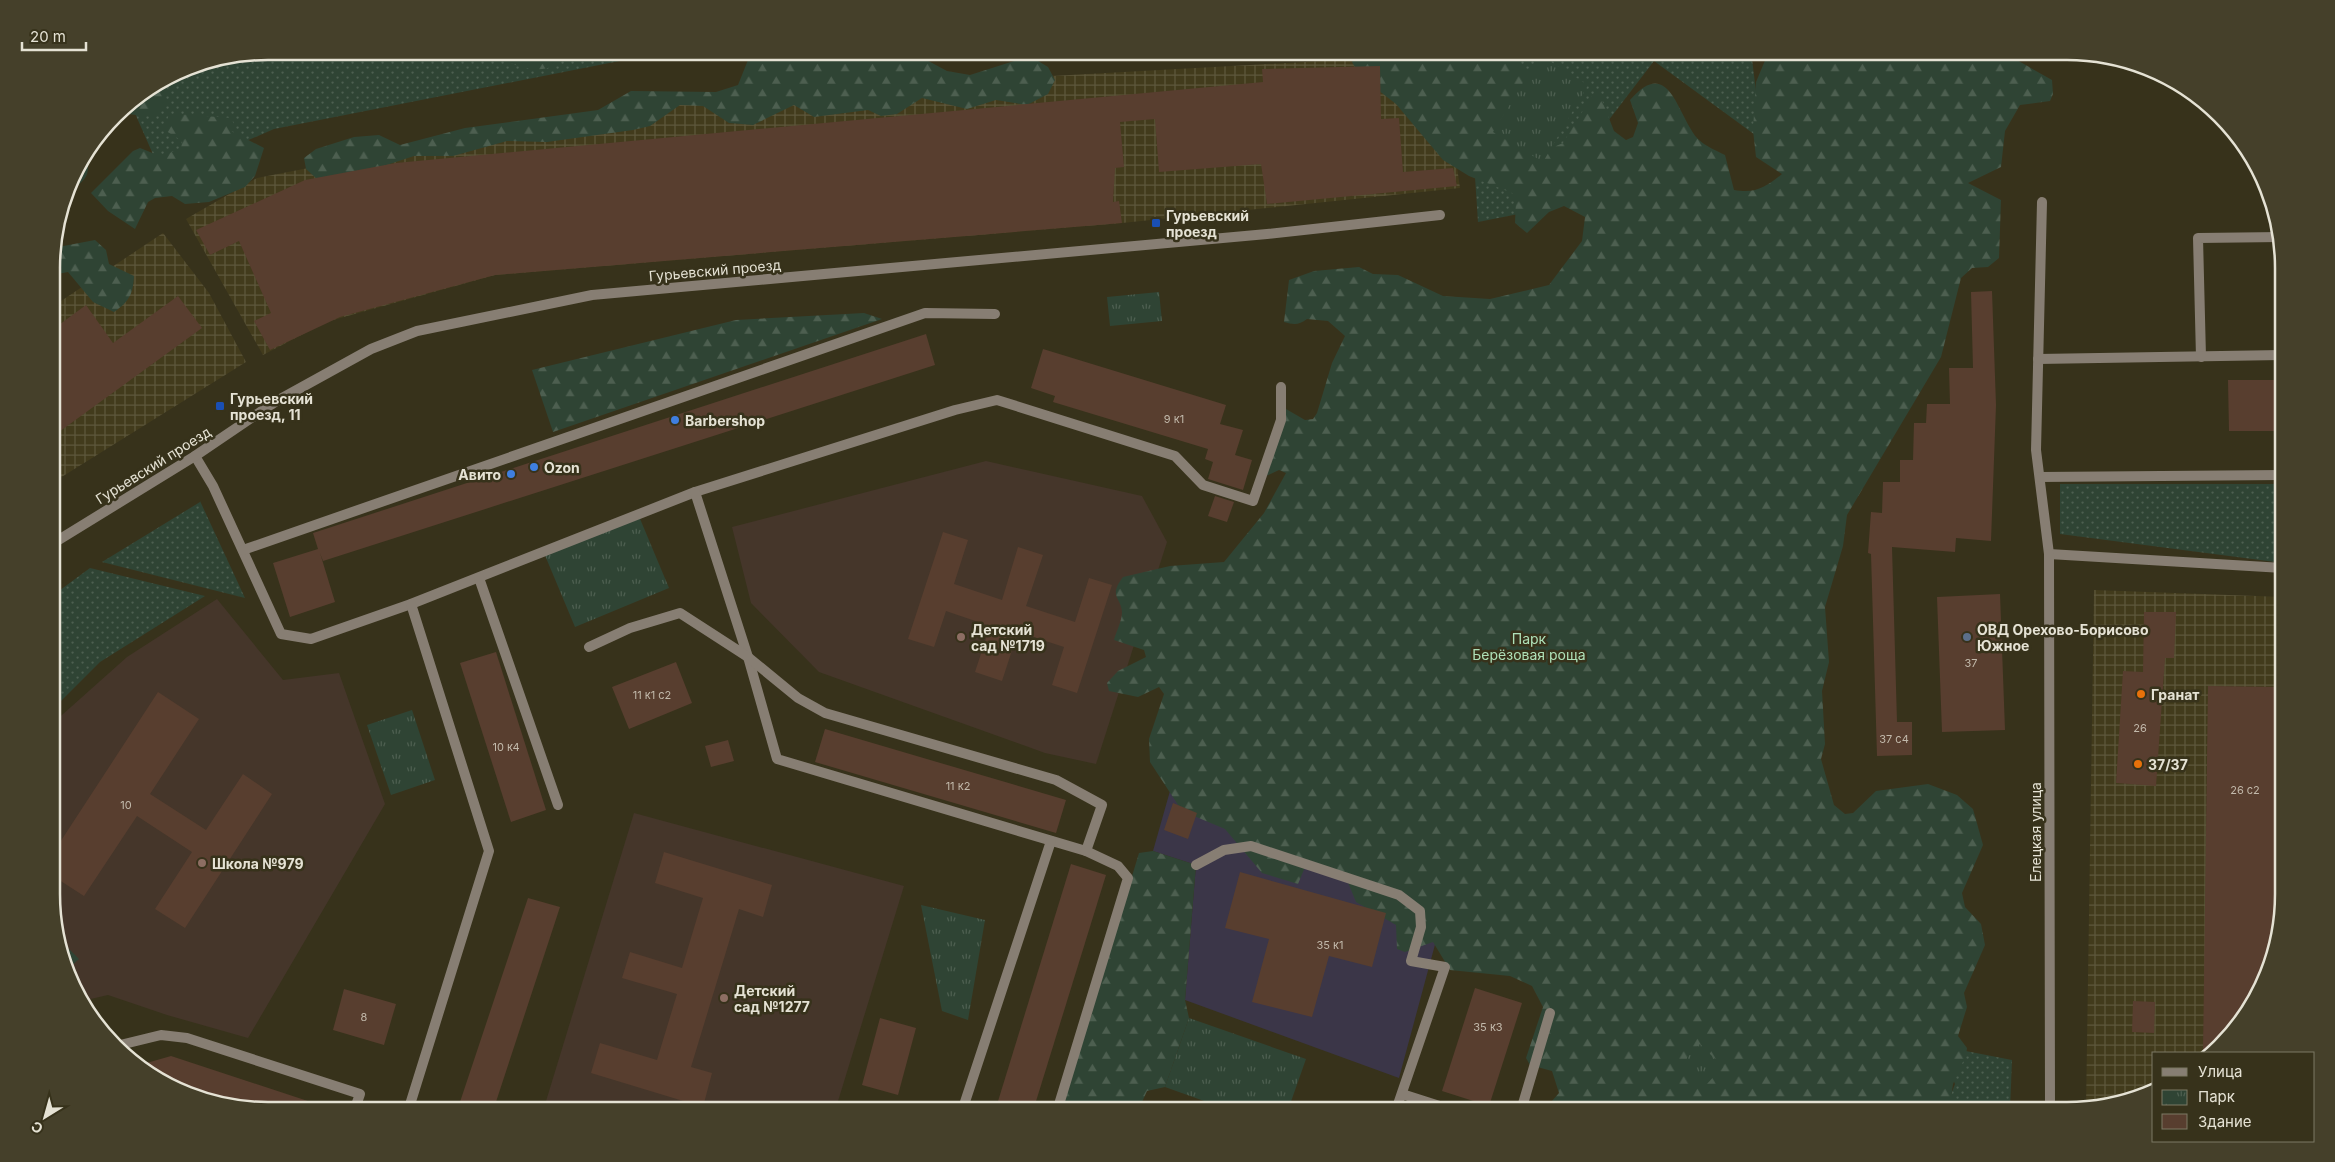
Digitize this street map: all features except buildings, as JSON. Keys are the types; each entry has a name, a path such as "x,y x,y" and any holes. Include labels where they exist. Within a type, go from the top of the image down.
{"street":[{"name":"Елецкая улица","path":"2042,202 2036,450 2050,554 2050,1102"},
{"name":"Гурьевский проезд","path":"60,539 195,456 275,402 371,349 417,330 592,295 1267,234 1440,215"},
{"path":"2201,356 2198,238 2272,237"},
{"path":"243,550 925,313 996,314"},
{"path":"2038,359 2275,355"},
{"path":"195,456 213,486 281,634 311,640 479,578 695,492 955,410 997,400 1175,456 1203,484 1252,500 1281,420 1282,387"},
{"path":"2040,477 2275,475"},
{"path":"695,492 748,657 777,759 1086,851 1118,866 1128,878 1059,1102"},
{"path":"2050,554 2275,568"},
{"path":"479,578 558,804"},
{"path":"411,604 489,851 411,1102"},
{"path":"589,647 630,628 680,614 748,657 798,698 825,713 1056,780 1102,805 1086,851"},
{"path":"965,1102 1052,840"},
{"path":"1196,865 1224,850 1251,846 1399,895 1420,911 1421,928 1412,961 1445,968 1399,1102"},
{"path":"1525,1102 1550,1013"},
{"path":"124,1044 161,1035 187,1038 360,1094 357,1102"},
{"path":"1402,1094 1427,1102"}],"shaded area":[{"path":"1341,60 1378,60 1457,167 1460,188 1122,223 495,275 326,322 263,355 186,219 257,178 675,97"},
{"path":"163,233 209,293 246,362 60,478 60,302"},
{"name":"Детский сад №1719","path":"986,461 1142,496 1167,542 1096,764 1045,753 819,672 751,603 732,527"},
{"path":"2094,590 2275,597 2275,907 2264,961 2254,986 2240,1009 2223,1031 2202,1052 2152,1052 2152,1084 2121,1095 2086,1101"},
{"name":"Школа №979","path":"217,599 283,680 339,673 385,804 248,1038 167,1015 108,995 89,999 71,961 60,907 60,717 127,657"},
{"path":"1170,791 1443,915 1399,1078 1185,1000 1196,865 1153,851"},
{"name":"Детский сад №1277","path":"634,813 904,886 838,1102 546,1102"}],"green space":[{"path":"255,60 624,60 274,129 163,177 134,110 176,81 214,67"},
{"path":"504,60 563,60 552,67 541,69 530,69"},
{"path":"748,60 927,60 947,71 970,75 1017,60 1037,60 1048,67 1055,80 1048,94 1027,105 996,100 967,109 922,98 897,114 881,116 868,110 814,117 794,105 753,125 729,123 703,106 680,105 650,126 633,130 547,142 507,141 453,156 414,156 341,180 317,179 306,169 304,158 316,149 354,137 379,135 400,145 465,128 598,110 631,91 716,92 738,85"},
{"name":"Парк Берёзовая роща","path":"1353,60 1516,60 1524,68 1535,87 1524,151 1533,156 1563,143 1592,96 1600,95 1614,131 1626,140 1633,137 1638,123 1630,100 1644,88 1655,83 1664,86 1671,94 1698,139 1725,155 1734,190 1742,191 1760,188 1771,183 1782,174 1756,157 1753,130 1756,82 1765,60 2017,60 2052,80 2053,94 2050,101 2020,105 2005,131 2001,167 1968,183 2001,200 1999,258 1988,267 1972,268 1961,278 1941,357 1847,515 1843,546 1825,607 1829,662 1822,691 1825,744 1821,759 1834,805 1845,814 1853,813 1876,791 1928,784 1957,795 1973,809 1983,845 1962,893 1965,907 1981,924 1985,945 1964,993 1967,1007 1958,1036 1967,1048 1966,1055 1953,1084 1951,1098 1955,1102 1551,1102 1559,1093 1552,1071 1530,1065 1526,1058 1543,1007 1532,986 1510,976 1450,970 1433,942 1405,952 1397,949 1396,925 1356,902 1347,880 1305,867 1298,884 1262,873 1225,829 1182,811 1150,762 1149,739 1164,694 1159,687 1138,697 1109,691 1107,683 1118,671 1146,657 1144,650 1114,640 1122,615 1116,596 1116,589 1123,577 1170,566 1224,562 1264,513 1286,473 1279,470 1264,477 1286,409 1305,420 1313,419 1317,413 1332,363 1345,336 1328,321 1307,319 1296,324 1284,322 1289,280 1314,271 1359,267 1373,274 1398,275 1443,296 1490,299 1549,285 1582,241 1585,217 1564,206 1549,212 1527,233 1515,223 1516,199 1512,193 1469,176 1443,160 1396,104 1360,76 1352,62"},
{"path":"1404,60 1752,60 1762,140 1654,61 1592,142 1548,208 1478,222 1475,177"},
{"path":"1537,60 1548,60 1588,85 1543,162 1493,132"},
{"path":"163,89 165,104 162,110 156,114 148,115 130,114"},
{"path":"169,115 231,118 234,124 231,131 264,148 255,176 245,187 209,202 185,204 172,196 155,198 148,202 135,229 108,211 91,193 133,151 140,148 160,156 181,149 182,141 163,129"},
{"path":"88,164 87,173 77,186"},
{"path":"95,240 106,250 109,264 134,276 133,288 123,305 114,312 93,302 68,272 60,274 61,246"},
{"path":"1159,292 1162,321 1110,326 1107,297"},
{"path":"864,313 882,319 553,432 532,370 736,320"},
{"path":"2060,484 2275,484 2275,562 2060,534"},
{"path":"200,502 245,598 102,562"},
{"path":"638,514 669,588 575,627 544,553"},
{"path":"90,568 205,596 100,662 60,702 60,590"},
{"path":"412,710 435,780 391,795 367,725"},
{"path":"1153,851 1196,865 1185,1000 1189,1018 1165,1087 1147,1091 1142,1102 1064,1102 1139,853"},
{"path":"921,905 985,920 968,1020 942,1011"},
{"path":"67,947 79,959 73,965"},
{"path":"1189,1018 1306,1059 1291,1102 1207,1102 1165,1087"},
{"path":"1700,1044 1723,1067 1704,1087 1681,1064"},
{"path":"1940,1046 2012,1060 2010,1102 1948,1102 1955,1084"}],"place":[{"name":"Гурьевский проезд","path":"1156,223"},
{"name":"Гурьевский проезд, 11","path":"220,406"},
{"name":"Barbershop","path":"675,420"},
{"name":"Ozon","path":"534,467"},
{"name":"Авито","path":"511,474"},
{"name":"Детский сад №1719","path":"961,637"},
{"name":"ОВД Орехово-Борисово Южное","path":"1967,637"},
{"name":"Гранат","path":"2141,694"},
{"name":"37/37","path":"2138,764"},
{"name":"Школа №979","path":"202,863"},
{"name":"Детский сад №1277","path":"724,998"}]}
